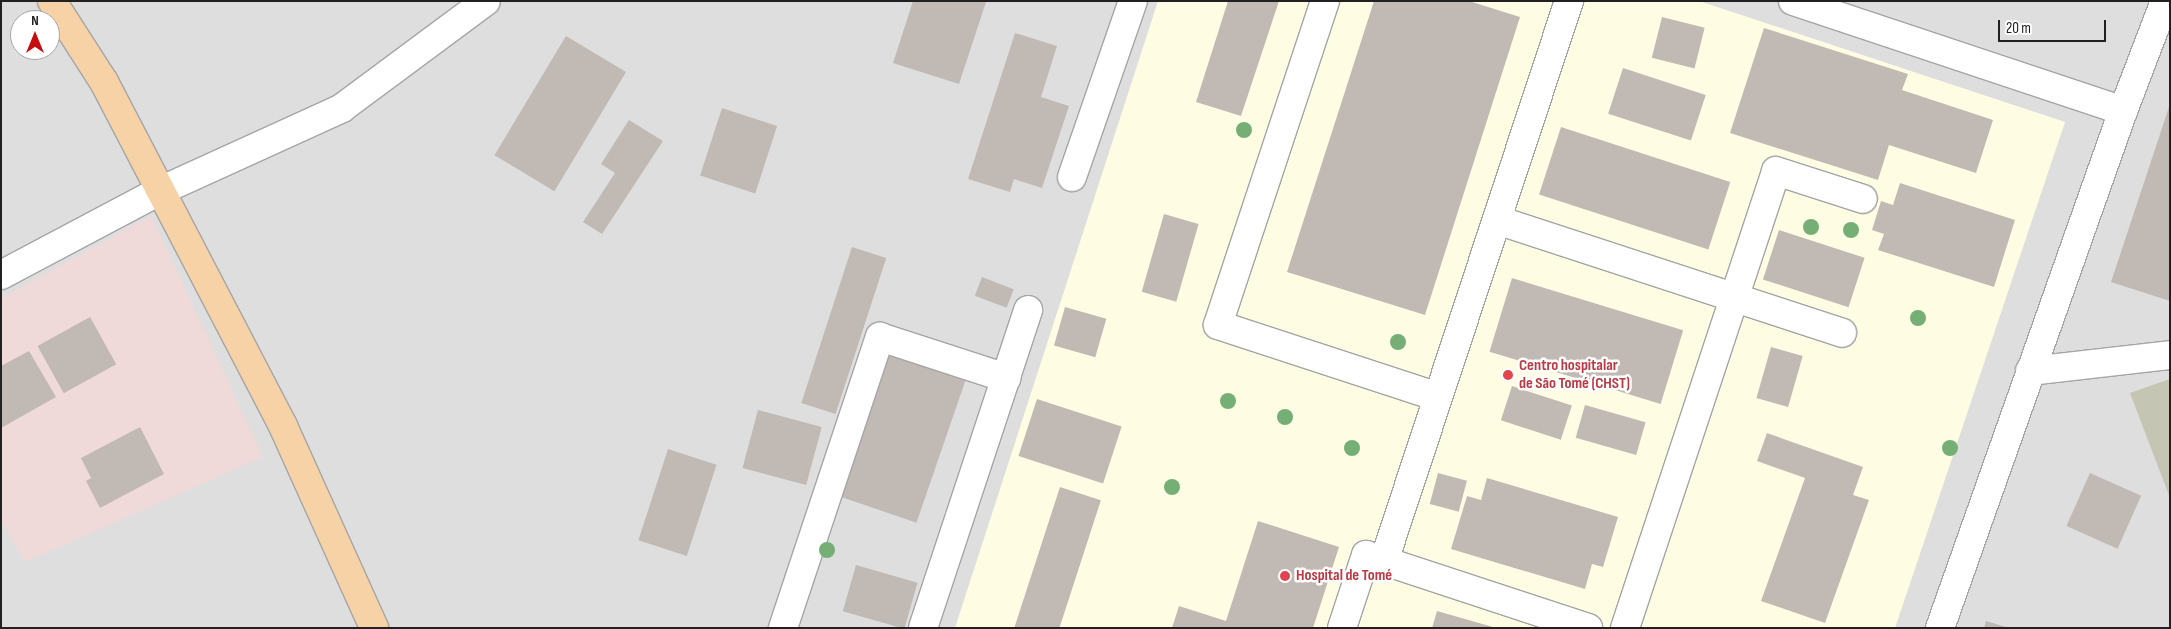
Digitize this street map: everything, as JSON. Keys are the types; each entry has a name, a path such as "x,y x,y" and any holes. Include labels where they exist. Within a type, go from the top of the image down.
{"main road":[{"path":"52,1 104,82 158,192 283,426 374,628"}],"street":[{"path":"1,275 158,192 342,108 486,1"},
{"path":"1072,177 1133,1"},
{"path":"1325,1 1218,325 1438,397"},
{"path":"1384,561 1569,1"},
{"path":"1793,1 2123,111"},
{"path":"1940,628 2123,111 2165,1"},
{"path":"1625,628 1776,171 1863,199"},
{"path":"1497,220 1842,333"},
{"path":"923,628 1028,310"},
{"path":"783,628 880,337 1006,378"},
{"path":"2030,371 2170,355"},
{"path":"1342,628 1366,555 1588,628"}],"shaded area":[{"path":"1,1 2170,1 2170,628 1,628"},
{"name":"Centro hospitalar de São Tomé (CHST)","path":"1158,1 1699,1 2065,122 1895,628 955,628"},
{"path":"151,216 263,457 25,562 1,521 1,298"},
{"path":"2170,379 2170,498 2130,393"}],"building":[{"path":"913,1 986,2 959,84 893,63"},
{"path":"1228,1 1279,1 1241,116 1196,102"},
{"path":"1374,1 1469,1 1520,17 1425,315 1287,272"},
{"path":"1662,17 1705,28 1695,68 1652,58"},
{"path":"1764,28 1908,74 1902,90 1993,120 1976,173 1889,145 1878,180 1730,133"},
{"path":"1015,33 1057,46 1041,97 1069,106 1042,188 1014,179 1010,192 968,179"},
{"path":"566,36 626,72 554,191 494,155"},
{"path":"1623,68 1706,95 1691,141 1608,114"},
{"path":"2170,107 2170,301 2111,282"},
{"path":"722,108 777,126 755,193 700,176"},
{"path":"629,120 663,141 602,234 583,222 615,173 601,164"},
{"path":"1561,127 1730,182 1708,250 1539,195"},
{"path":"1900,183 2015,220 1994,287 1878,250 1884,234 1872,230 1881,201 1893,205"},
{"path":"1164,214 1199,224 1176,302 1142,292"},
{"path":"1779,230 1865,258 1849,307 1763,279"},
{"path":"852,247 886,258 836,414 801,403"},
{"path":"982,277 1014,289 1007,308 975,296"},
{"path":"1512,278 1683,330 1661,404 1489,352"},
{"path":"1065,307 1106,319 1095,357 1054,345"},
{"path":"90,317 116,364 64,393 38,346"},
{"path":"1771,347 1803,356 1788,407 1756,398"},
{"path":"891,348 968,374 916,523 840,496"},
{"path":"29,351 56,397 1,428 1,366"},
{"path":"1512,386 1572,405 1561,440 1501,420"},
{"path":"1037,399 1122,427 1103,484 1018,456"},
{"path":"1585,405 1646,422 1636,455 1576,438"},
{"path":"758,410 822,427 806,485 742,468"},
{"path":"140,427 164,474 100,508 86,481 91,478 81,458"},
{"path":"1767,433 1863,467 1853,495 1869,500 1825,623 1761,601 1805,478 1757,461"},
{"path":"668,449 717,465 687,556 638,540"},
{"path":"1438,473 1467,481 1459,512 1430,504"},
{"path":"2090,473 2141,496 2118,549 2066,526"},
{"path":"1487,478 1618,517 1603,567 1592,564 1585,589 1451,549 1467,496 1481,500"},
{"path":"1060,487 1101,500 1059,628 1014,628"},
{"name":"Hospital de Tomé","path":"1258,521 1339,547 1313,628 1172,628 1179,606 1226,621"},
{"path":"856,565 918,583 905,628 843,611"},
{"path":"1437,611 1493,627 1493,628 1432,628"},
{"path":"1986,621 2006,627 2006,628 1984,628"}],"place":[{"name":"Centro hospitalar de São Tomé (CHST)","path":"1508,375"},
{"name":"Hospital de Tomé","path":"1285,576"}]}
